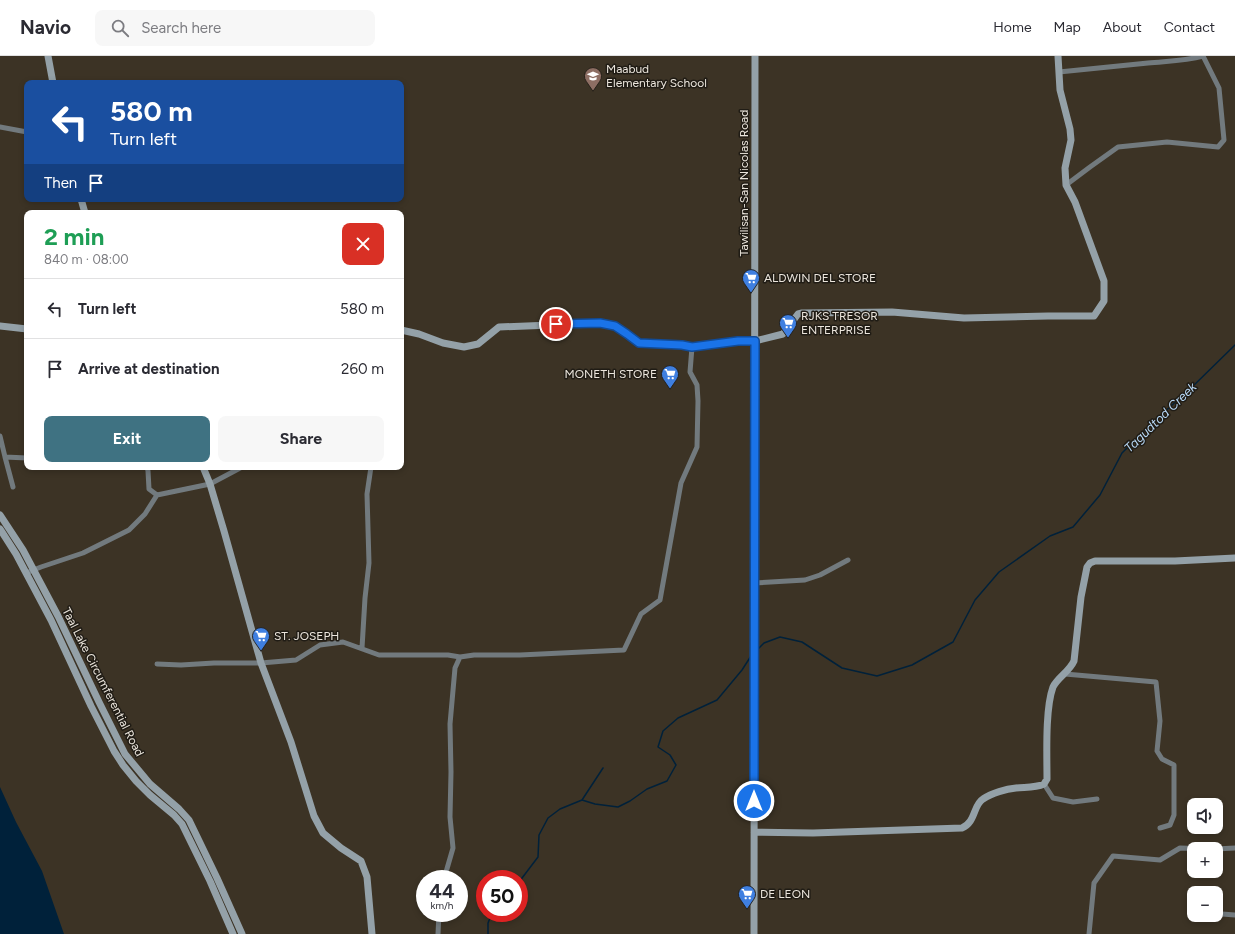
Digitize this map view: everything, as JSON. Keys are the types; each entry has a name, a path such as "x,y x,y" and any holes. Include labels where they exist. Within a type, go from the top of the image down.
{"street":[{"path":"48,56 52,80"},
{"name":"Tawilisan-San Nicolas Road","path":"754,934 755,56"},
{"path":"404,331 419,334 443,343 464,347 478,344 499,327 600,323 615,326 639,343 682,345 692,347 738,341 755,341 783,334 798,314 802,313 892,312 964,318 1094,316 1104,301 1104,281 1075,202 1066,185 1065,168 1071,140 1070,129 1060,90 1058,56"},
{"path":"1059,72 1104,66 1168,62 1203,56 1219,88 1224,140 1218,147 1167,142 1118,147 1066,185"},
{"path":"0,127 24,131"},
{"path":"0,326 24,330"},
{"path":"157,664 182,665 261,663 296,660 320,645 343,642 379,655 448,655 460,657 474,655 520,655 624,650 641,614 660,600 681,483 697,447 698,401 697,385 690,372 692,347"},
{"path":"0,436 12,487"},
{"path":"5,457 24,458"},
{"path":"148,470 149,489 157,495"},
{"path":"204,470 210,484 261,663 291,742 314,816 323,833 340,848 361,861 367,877 372,934"},
{"path":"26,573 83,553 129,530 144,514 157,495 210,484 236,470"},
{"path":"362,648 369,563 367,494 371,470"},
{"name":"Taal Lake Circumferential Road","path":"0,515 11,531 58,616 122,747 130,760 146,780 183,812 189,820 242,934"},
{"name":"Taal Lake Circumferential Road","path":"0,528 54,625 91,706 116,754 126,769 144,790 174,815 182,824 210,881 233,934"},
{"path":"754,832 813,833 962,828 967,826 971,821 982,800 993,794 1014,788 1044,784 1047,779 1050,696 1056,682 1072,667 1074,661 1081,597 1087,567 1095,561 1175,561 1235,558"},
{"path":"754,583 805,580 820,575 848,560"},
{"path":"447,870 453,848 450,817 450,724 455,668 460,657"},
{"path":"1066,674 1156,682 1160,722 1157,750 1162,760 1174,765 1174,815 1170,825 1160,828"},
{"path":"1044,784 1054,798 1073,802 1097,799"},
{"path":"1089,934 1094,883 1113,856 1160,860 1180,848 1187,848"},
{"path":"1223,849 1235,848"},
{"path":"1223,914 1235,915"},
{"path":"438,922 438,934"}],"water":[{"path":"0,787 16,822 42,871 64,934 0,934"}],"waterway":[{"name":"Tagudtod Creek","path":"758,649 764,643 780,637 802,642 842,668 877,676 912,665 953,642 975,600 999,572 1050,536 1073,527 1100,495 1122,453 1235,345"},
{"name":"Tagudtod Creek","path":"528,870 538,857 539,835 548,818 560,809 582,800 595,804 618,807 630,801 647,789 667,781 676,765 670,755 658,747 663,731 678,718 717,700 742,670 751,656"},
{"path":"582,800 603,768"},
{"name":"Tagudtod Creek","path":"488,922 488,934"}],"place":[{"name":"Maabud Elementary School","path":"593,91"},
{"name":"ALDWIN DEL STORE","path":"751,293"},
{"name":"RJKS TRESOR ENTERPRISE","path":"788,338"},
{"name":"MONETH STORE","path":"670,389"},
{"name":"ST. JOSEPH","path":"261,651"},
{"name":"DE LEON","path":"747,909"}],"route":[{"path":"556,324 600,323 615,326 639,343 682,345 692,347 738,341 755,341 754,801"}]}
